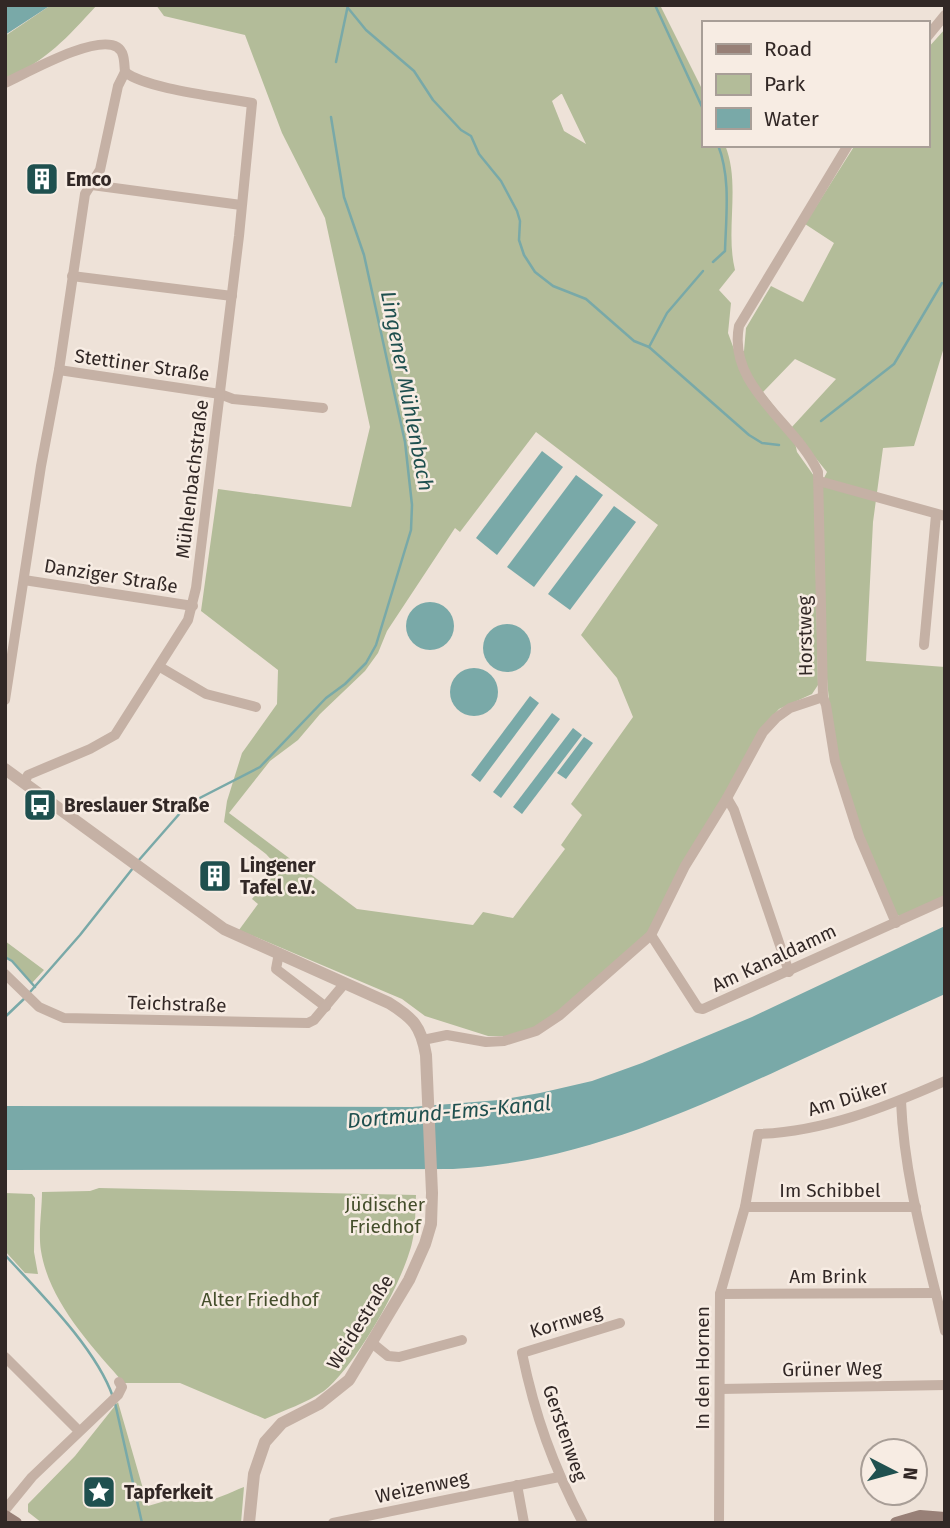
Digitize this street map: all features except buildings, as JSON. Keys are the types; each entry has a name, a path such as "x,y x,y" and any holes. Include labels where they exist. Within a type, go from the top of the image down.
{"main road":[{"path":"5,1516 16,1523"},
{"path":"896,1523 916,1521 920,1516 945,1518"}],"street":[{"path":"929,35 945,15"},
{"path":"5,83 67,53 108,45 116,46 123,53 125,72 118,86 100,170 85,194 5,700"},
{"name":"Mühlenbachstraße","path":"24,783 28,775 90,749 115,735 160,667 188,620 193,606 232,296 252,103 152,84 134,79 125,72"},
{"name":"Horstweg","path":"423,1040 447,1035 486,1042 505,1041 536,1031 560,1015 651,935 685,866 763,732 790,708 823,697 818,472 809,456 758,393 738,356 737,339 739,326 847,147"},
{"path":"92,185 241,205"},
{"path":"72,276 232,296"},
{"name":"Stettiner Straße","path":"59,370 220,394 233,399 323,408"},
{"path":"819,481 940,515 924,645"},
{"name":"Danziger Straße","path":"24,580 193,606"},
{"path":"160,667 206,694 256,707"},
{"path":"823,697 835,761 859,836 896,923"},
{"path":"5,769 224,929 389,1003 406,1014 417,1026 423,1040"},
{"path":"727,798 734,810 789,972"},
{"name":"Am Kanaldamm","path":"651,935 698,1008 708,1008 945,900"},
{"path":"279,953 276,969 326,1006"},
{"name":"Teichstraße","path":"5,974 39,1007 57,1016 260,1024 309,1023 345,983"},
{"name":"Weidestraße","path":"249,1523 254,1474 265,1442 282,1423 319,1404 341,1388 357,1369 409,1280 425,1244 430,1224 432,1187 428,1086 423,1040"},
{"name":"Am Düker","path":"758,1134 797,1132 901,1101 945,1081"},
{"path":"901,1101 906,1160 945,1331"},
{"name":"In den Hornen","path":"719,1523 720,1294 745,1207 758,1134"},
{"name":"Im Schibbel","path":"745,1207 916,1207"},
{"name":"Am Brink","path":"720,1294 936,1293"},
{"name":"Kornweg","path":"522,1353 620,1322"},
{"path":"372,1343 388,1356 399,1357 462,1340"},
{"name":"Gerstenweg","path":"522,1353 532,1399 559,1477 583,1523"},
{"path":"5,1357 79,1431"},
{"path":"5,1510 32,1477 118,1395 122,1387 119,1382"},
{"name":"Grüner Weg","path":"720,1388 945,1385"},
{"name":"Weizenweg","path":"334,1523 559,1477"},
{"path":"517,1485 524,1523"}],"green space":[{"path":"51,5 97,5 55,47 5,80 5,36"},
{"path":"156,5 660,5 702,89 702,147 726,147 730,160 733,191 731,239 735,270 719,290 731,303 728,333 735,352 744,351 746,328 771,286 803,302 834,243 805,224 854,147 929,147 929,47 945,29 945,344 914,446 883,448 873,522 866,661 945,667 945,897 902,918 896,914 849,799 838,759 828,692 822,482 827,472 792,429 797,452 814,476 818,685 812,694 779,709 760,731 646,941 561,1014 517,1036 488,1036 425,1016 402,999 239,930 258,904 252,899 278,867 266,854 224,822 227,801 242,753 277,704 278,670 201,611 218,489 351,507 370,427 325,218 282,133 245,35 164,16","holes":["562,94 586,144 564,131 552,101","795,359 836,379 791,428 763,392","536,432 658,525 581,635 617,678 633,717 571,804 582,815 561,845 565,849 513,918 483,912 473,925 357,909 229,813 270,761 298,740 320,714 365,671 378,653 387,631 455,528 460,532"]},
{"path":"5,941 44,970 32,983 13,961 5,956"},
{"name":"Alter Friedhof","path":"99,1188 416,1195 414,1233 401,1275 378,1320 337,1379 324,1391 303,1403 265,1419 180,1383 124,1383 73,1322 53,1288 41,1251 42,1192 90,1191"},
{"path":"5,1193 32,1194 35,1198 34,1252 38,1274 25,1273 5,1251"},
{"path":"118,1402 148,1506 182,1496 188,1500 204,1502 244,1487 241,1523 42,1523 28,1512 28,1504 75,1456"}],"water":[{"path":"5,5 51,5 5,35"},
{"path":"542,451 563,467 497,555 476,538"},
{"path":"576,475 603,495 534,587 507,567"},
{"path":"614,506 636,522 570,610 548,594"},
{"path":"430,602 439,603 447,609 453,617 453,635 447,643 439,649 430,650 421,649 413,643 407,635 406,626 407,617 413,609 421,603"},
{"path":"507,624 516,625 524,631 530,639 530,657 524,665 516,671 507,672 498,671 490,665 484,657 483,648 484,639 490,631 498,625"},
{"path":"474,668 483,669 491,675 497,683 497,701 491,709 483,715 474,716 465,715 457,709 451,701 450,692 451,683 457,675 465,669"},
{"path":"530,696 539,703 480,782 471,775"},
{"path":"552,713 560,719 501,798 493,792"},
{"path":"573,728 582,735 522,814 513,807"},
{"path":"584,737 593,743 566,779 557,773"},
{"name":"Dortmund-Ems-Kanal","path":"945,926 945,994 661,1121 580,1148 539,1158 453,1169 5,1170 5,1106 412,1107 499,1100 540,1093 592,1081 642,1063 752,1017"}],"waterway":[{"name":"Lingener Mühlenbach","path":"336,62 348,5"},
{"path":"655,5 702,107"},
{"path":"348,8 366,30 414,71 433,100 461,130 471,136 479,154 501,181 517,211 520,221 519,240 524,255 535,272 553,286 586,299 634,341 649,347 749,435 762,443 779,445"},
{"name":"Lingener Mühlenbach","path":"139,860 188,804 260,767 326,698 366,663 376,645 411,530 412,505 405,442 364,255 344,197 331,117"},
{"path":"713,262 725,251 727,197 725,171 719,147"},
{"path":"649,347 667,313 703,271"},
{"path":"821,421 894,364 942,283"},
{"name":"Lingener Mühlenbach","path":"30,992 133,868"},
{"path":"5,957 12,961 35,987"},
{"name":"Lingener Mühlenbach","path":"5,1017 26,997"},
{"name":"Lingener Mühlenbach","path":"5,1255 81,1341 105,1378 113,1397"},
{"name":"Lingener Mühlenbach","path":"115,1403 142,1523"}],"place":[{"name":"Emco","path":"42,179"},
{"name":"Breslauer Straße","path":"40,805"},
{"name":"Lingener Tafel e.V.","path":"215,876"},
{"name":"Tapferkeit","path":"99,1492"}],"park label":[{"name":"Jüdischer Friedhof","path":"385,1215"}]}
